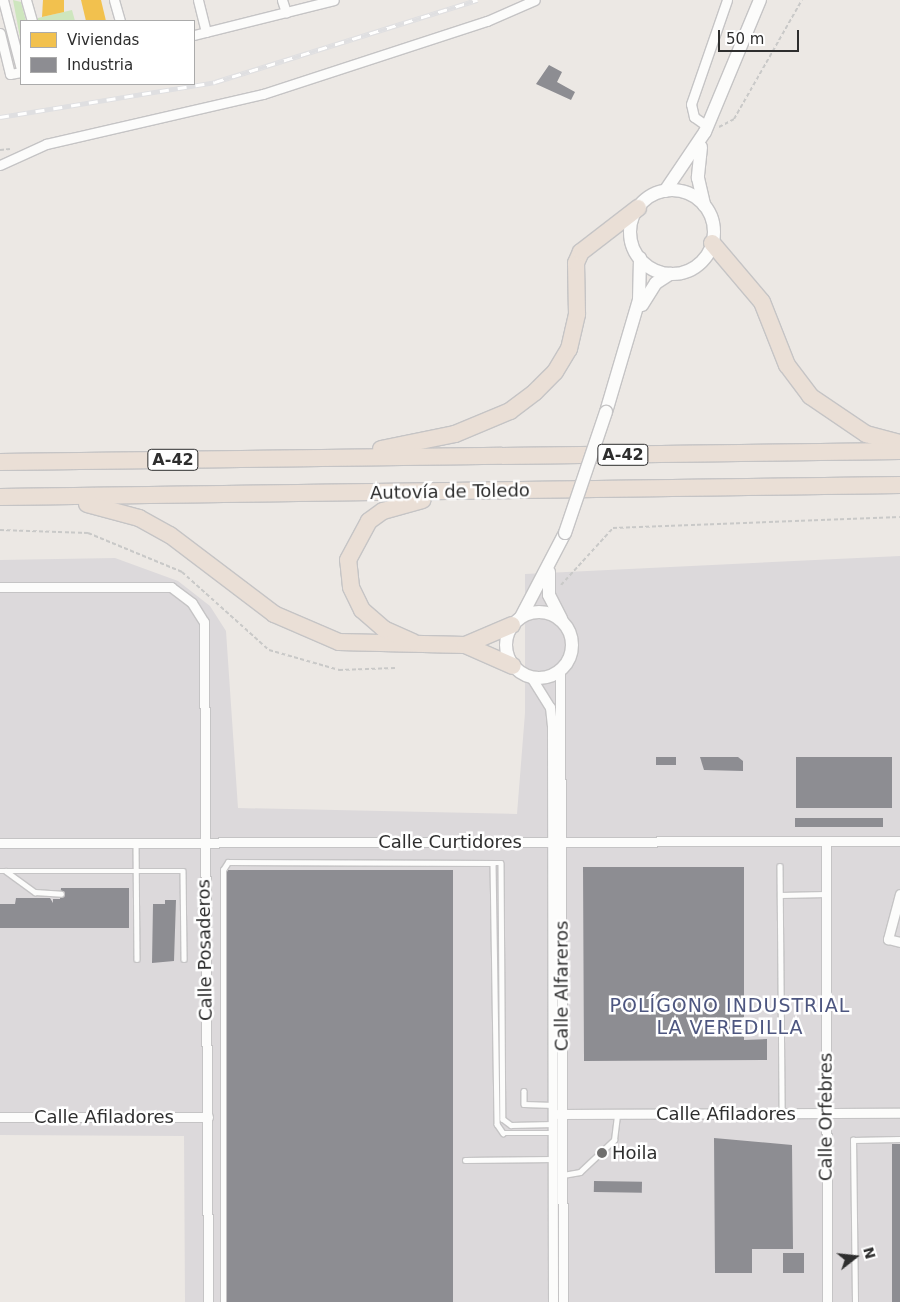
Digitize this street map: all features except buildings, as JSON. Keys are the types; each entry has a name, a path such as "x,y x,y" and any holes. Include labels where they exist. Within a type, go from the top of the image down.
{"highway":[{"path":"346,459 357,452 420,445 455,434 510,411 535,392 556,372 569,349 577,314 576,263 581,252 638,208"},
{"path":"712,243 762,302 787,364 810,396 866,434 900,443"},
{"name":"Autovía de Toledo","path":"0,462 900,451"},
{"name":"Autovía de Toledo","path":"0,497 76,498 900,485"},
{"path":"422,645 384,630 367,615 351,587 348,560 358,533 383,511 446,493"},
{"path":"76,498 139,518 170,535 274,614 317,636 363,645 465,646 513,666"},
{"path":"465,646 516,621"}],"street":[{"path":"26,0 32,20"},
{"path":"114,0 120,20"},
{"path":"198,0 206,32"},
{"path":"282,0 286,12"},
{"path":"195,35 334,0"},
{"path":"0,166 46,144 263,94 487,20 534,0"},
{"path":"706,129 694,118 691,104 727,0"},
{"path":"635,318 656,283 670,274 699,264 712,243 714,227 704,205 698,164 706,129 760,0"},
{"path":"5,3 20,66"},
{"path":"0,33 10,74 20,70"},
{"path":"549,570 549,595 571,641 560,670 531,677 513,666 506,646 516,621 549,570 565,532 606,412 635,318 642,287 640,258 630,229 638,208 665,191 706,129"},
{"path":"665,191 686,192 704,205"},
{"path":"640,258 670,274"},
{"name":"Calle Posaderos","path":"0,587 148,584 171,587 192,603 204,622 207,638 204,843 208,1117 208,1302"},
{"path":"516,621 542,612 562,622"},
{"name":"Calle Alfareros","path":"560,670 563,1302"},
{"name":"Calle Alfareros","path":"531,677 550,707 552,727 550,842 553,1110 552,1302"},
{"name":"Calle Orfebres","path":"826,841 827,1302"},
{"name":"Calle Curtidores","path":"0,844 900,841"},
{"path":"900,894 888,939 900,942"},
{"name":"Calle Afiladores","path":"553,1110 563,1114 900,1114"},
{"name":"Calle Afiladores","path":"0,1117 208,1117"}],"lane":[{"path":"136,843 137,959"},
{"path":"223,1302 223,870 228,862 501,863 503,1119 511,1125 553,1128"},
{"path":"493,863 497,1124 503,1133 553,1128"},
{"path":"780,866 782,1114"},
{"path":"3,871 183,871 184,959"},
{"path":"3,871 35,892 60,894"},
{"path":"781,895 826,894"},
{"path":"524,1091 524,1104 553,1110"},
{"path":"563,1175 580,1172 614,1140 617,1114"},
{"path":"855,1302 853,1140 900,1139"},
{"path":"465,1160 553,1159"}],"path":[{"path":"706,129 723,128 734,119 802,0"},
{"path":"559,586 613,528 900,517"}],"shaded area":[{"path":"900,556 900,1302 185,1302 184,1136 0,1135 0,560 115,558 178,581 210,606 226,631 238,808 517,814 525,713 525,574"}],"green space":[{"path":"13,0 21,2 26,20 20,20 20,38"},
{"path":"72,10 75,20 38,20 38,18"}],"railway":[{"path":"0,117 215,82 477,0"}],"place":[{"name":"Hoila","path":"602,1153"}],"district":[{"name":"POLÍGONO INDUSTRIAL LA VEREDILLA","path":"730,1017"}]}
